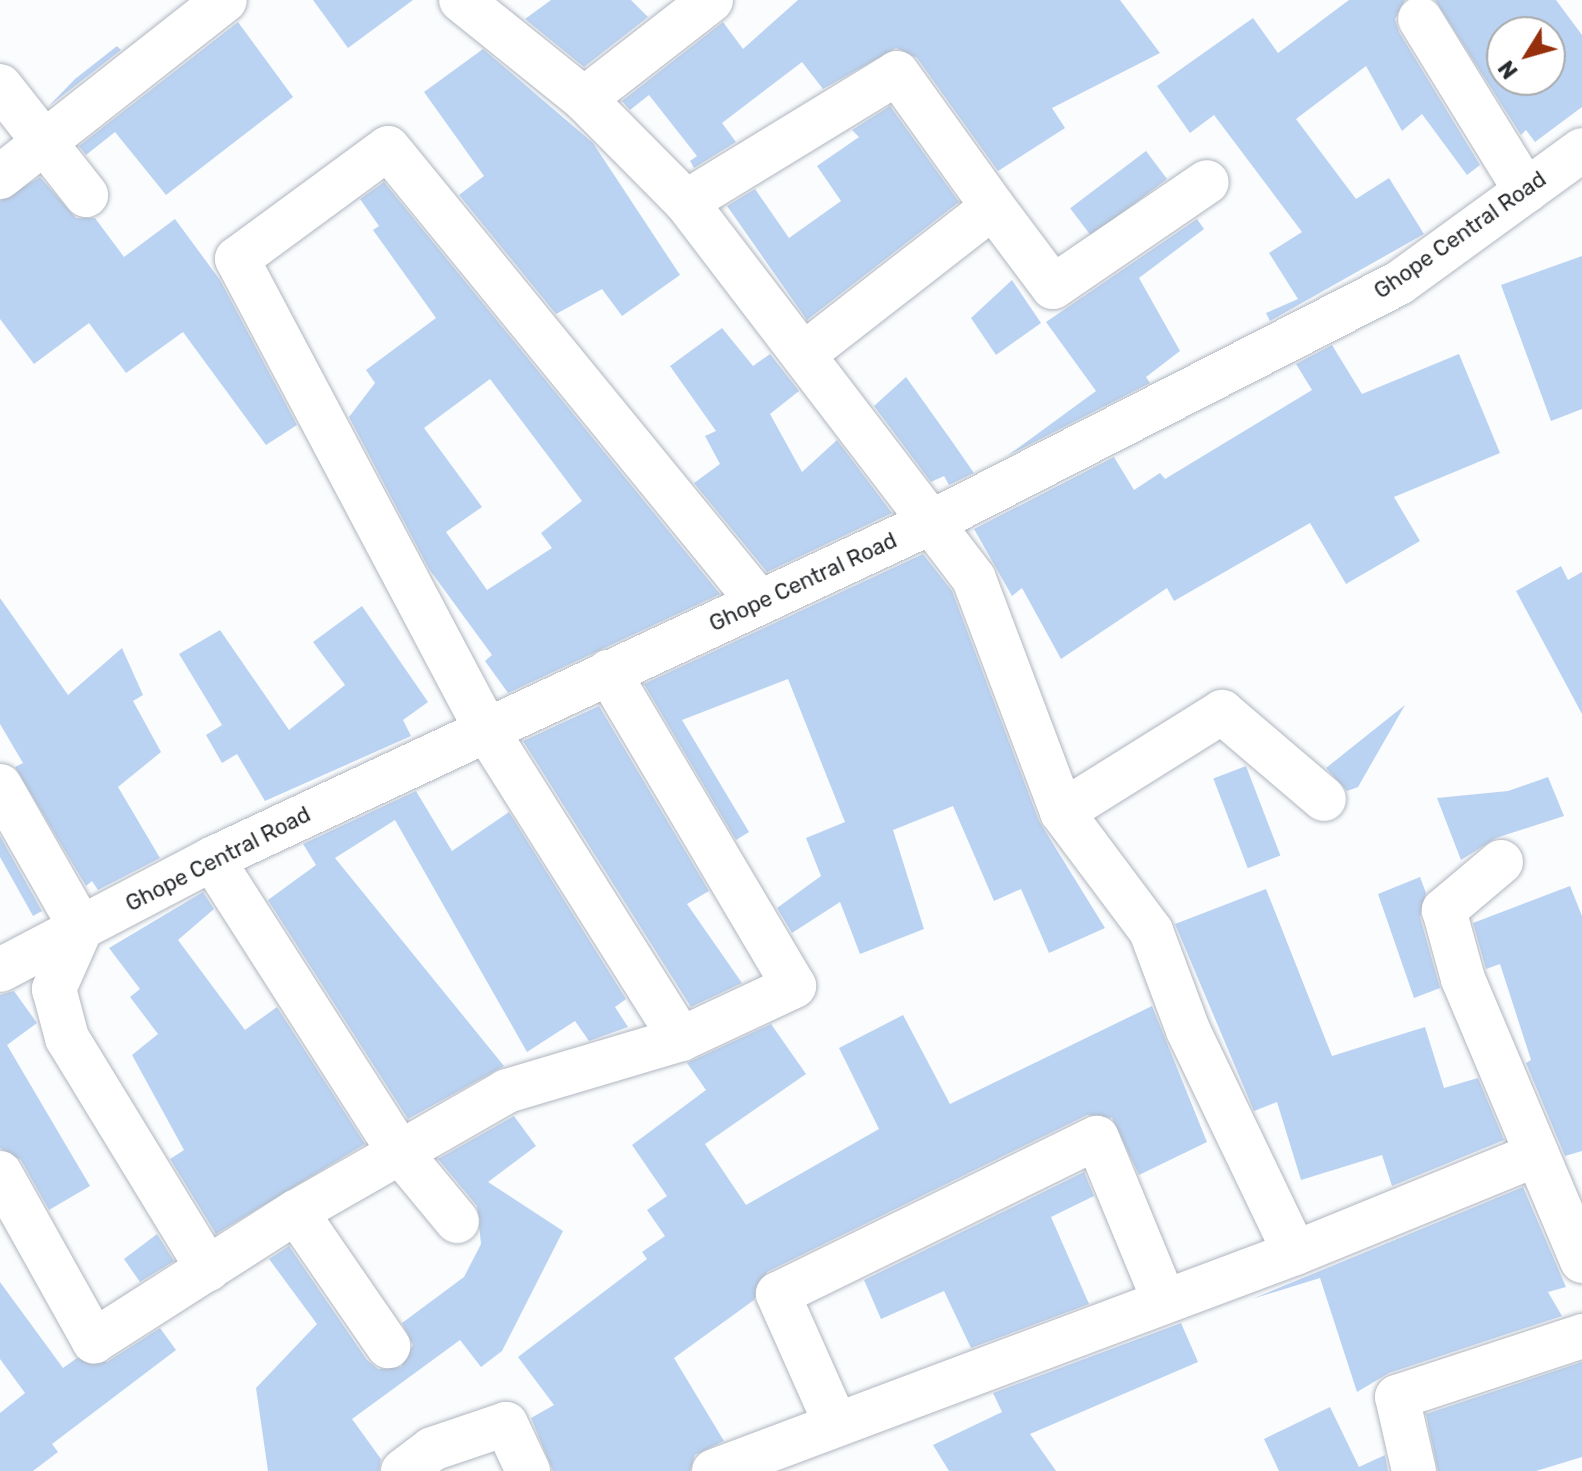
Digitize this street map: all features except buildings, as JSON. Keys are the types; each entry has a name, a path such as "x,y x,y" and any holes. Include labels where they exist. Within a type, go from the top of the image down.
{"street":[{"path":"0,177 225,0"},
{"path":"461,0 584,99 686,202 934,521 974,579 1062,812 1151,931 1188,1030 1295,1253"},
{"path":"584,99 711,0"},
{"path":"1420,19 1526,191"},
{"path":"686,202 897,73 1053,287 1207,182"},
{"path":"0,86 86,195"},
{"path":"681,1039 486,729 237,259 388,148 759,602"},
{"name":"Ghope Central Road","path":"0,970 212,859 934,521 1399,283 1582,150"},
{"path":"804,354 993,207"},
{"path":"0,1173 94,1341 296,1212 507,1091 681,1039 794,986 608,672"},
{"path":"1062,812 1222,712 1324,799"},
{"path":"0,786 81,928 54,989 67,1038 208,1269"},
{"path":"212,859 399,1151 457,1221"},
{"path":"1501,862 1444,910 1463,979 1582,1261"},
{"path":"834,1420 778,1294 1097,1138 1163,1298"},
{"path":"714,1471 834,1420 1163,1298 1295,1253 1537,1154"},
{"path":"296,1212 388,1346"},
{"path":"1414,1471 1397,1397 1582,1336"},
{"path":"403,1471 432,1449 506,1424 528,1471"}]}
